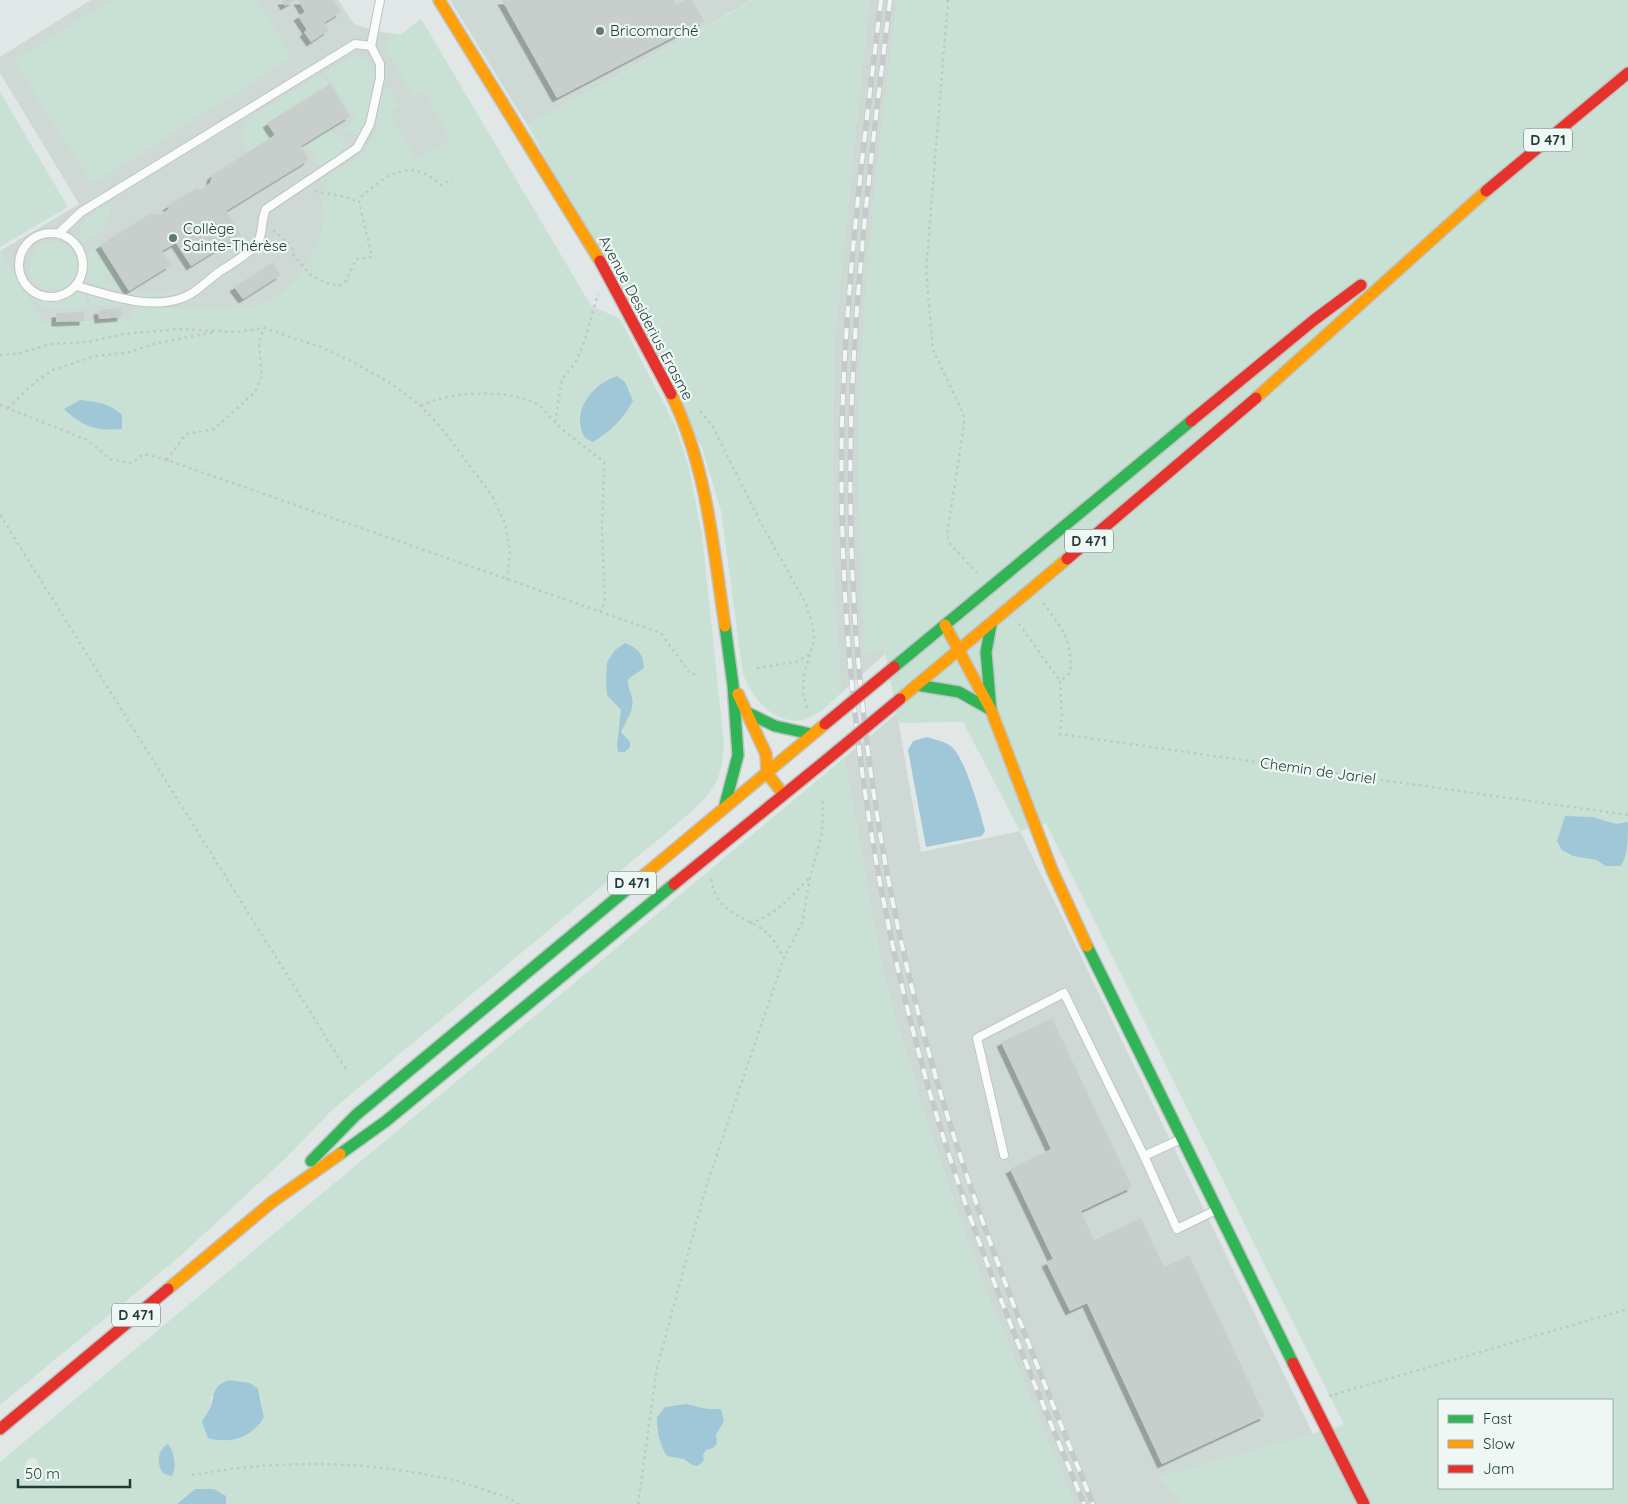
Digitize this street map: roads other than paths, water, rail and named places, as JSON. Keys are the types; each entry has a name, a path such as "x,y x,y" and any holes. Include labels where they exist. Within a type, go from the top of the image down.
{"main road":[{"name":"Avenue Desiderius Erasme","path":"439,0 609,278 681,414 696,457 708,510 734,685"},
{"name":"D 471","path":"0,1428 272,1202 386,1121 707,855 991,625 1220,430 1467,207 1628,73"},
{"name":"D 471","path":"272,1202 356,1115 725,805 766,774 811,734 1299,332 1467,207"},
{"path":"945,625 991,710 1031,817 1077,927 1310,1401 1364,1504"},
{"path":"991,625 986,652 991,710"},
{"path":"734,685 766,754 766,774"},
{"path":"725,805 738,755 734,685"},
{"path":"917,685 959,692 991,710"},
{"path":"748,713 780,728 811,734"},
{"path":"738,755 750,767 766,774 783,794"}],"lane":[{"path":"76,286 132,301 163,302 185,297 256,244 262,235 261,219 266,209 357,148 370,124 380,78 380,64 371,46 380,0"},
{"path":"59,233 81,212 356,44 371,46"},
{"path":"43,233 59,233 73,241 82,254 83,271 76,286 62,295 45,296 29,288 20,273 20,255 29,241 43,233"},
{"path":"1004,1155 978,1038 1064,993 1144,1156 1177,1229 1216,1210"},
{"path":"1144,1156 1181,1139"}],"water":[{"path":"617,376 625,382 633,401 616,424 593,442 585,438 581,428 582,409 591,393 608,380"},
{"path":"80,400 113,408 122,415 122,429 90,427 77,420 64,409"},
{"path":"625,643 634,647 639,652 643,659 644,668 628,679 633,702 621,732 630,742 630,747 625,752 618,752 621,710 607,695 607,662 615,650"},
{"path":"927,737 952,747 962,763 980,811 985,831 982,836 926,847 908,750 913,741"},
{"path":"1565,816 1592,817 1616,824 1628,822 1628,840 1621,866 1605,866 1597,860 1573,856 1562,850 1557,841"},
{"path":"229,1380 250,1383 258,1389 264,1417 253,1430 239,1438 216,1440 208,1438 202,1422 210,1408 215,1391 219,1385"},
{"path":"686,1404 708,1409 721,1409 724,1421 716,1435 717,1444 713,1448 706,1450 703,1455 704,1460 698,1466 692,1465 684,1459 667,1456 660,1442 658,1432 657,1417 665,1407"},
{"path":"168,1444 174,1460 174,1473 172,1476 164,1474 159,1462 162,1450"},
{"path":"195,1489 214,1489 226,1496 226,1504 177,1504"}],"railway":[{"path":"881,0 862,159 847,318 842,424 845,600 852,688 863,776 876,863 894,950 914,1035 938,1120 988,1266 1084,1504"},
{"path":"890,0 871,159 856,318 851,424 850,497 852,569 864,715 873,787 884,859 899,930 932,1065 995,1255 1093,1504"}],"place":[{"name":"Bricomarché","path":"600,31"},
{"name":"Collège Sainte-Thérèse","path":"173,238"}]}
